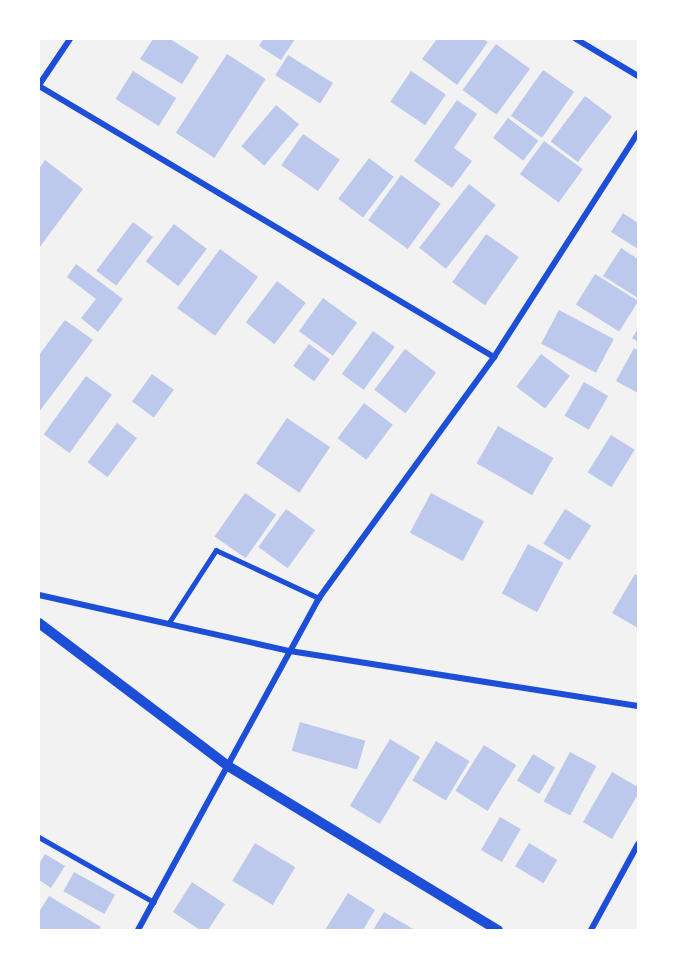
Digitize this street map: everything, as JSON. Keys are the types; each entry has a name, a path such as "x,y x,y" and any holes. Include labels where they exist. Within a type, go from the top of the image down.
{"street":[{"path":"70,39 39,86 494,357"},
{"path":"576,39 638,76"},
{"path":"138,930 319,598 494,357 638,133"},
{"path":"39,595 290,651 638,706"},
{"path":"39,623 228,766 498,930"},
{"path":"591,930 638,844"}],"lane":[{"path":"168,624 216,550 319,598"},
{"path":"39,837 154,902"}],"building":[{"path":"153,39 170,39 199,57 182,84 140,59"},
{"path":"263,39 295,39 281,60 259,46"},
{"path":"437,39 483,39 488,42 457,85 422,59"},
{"path":"496,44 530,69 496,115 462,90"},
{"path":"227,54 266,79 214,158 176,133"},
{"path":"288,55 333,83 320,103 275,75"},
{"path":"543,70 574,92 542,138 511,116"},
{"path":"133,71 176,98 159,126 116,99"},
{"path":"411,71 446,94 425,125 390,102"},
{"path":"585,96 612,116 578,162 551,142"},
{"path":"457,100 477,114 454,148 472,161 452,188 414,161"},
{"path":"276,105 299,124 264,166 241,146"},
{"path":"508,118 538,141 523,161 493,138"},
{"path":"303,134 340,160 318,191 281,165"},
{"path":"544,141 583,169 559,202 520,174"},
{"path":"369,158 394,177 363,217 338,199"},
{"path":"45,160 83,189 39,248 39,169"},
{"path":"401,175 441,204 408,249 368,220"},
{"path":"469,184 496,205 446,269 419,248"},
{"path":"623,213 638,223 638,249 611,232"},
{"path":"133,222 153,237 116,286 96,271"},
{"path":"174,224 207,249 178,286 146,262"},
{"path":"486,234 519,257 485,305 452,282"},
{"path":"621,248 638,259 638,298 603,276"},
{"path":"220,249 258,277 215,336 177,308"},
{"path":"76,264 123,299 98,332 81,318 96,299 67,277"},
{"path":"595,274 638,301 619,332 576,305"},
{"path":"277,281 306,303 274,344 246,323"},
{"path":"323,298 357,323 333,356 299,331"},
{"path":"559,310 614,339 596,373 541,344"},
{"path":"65,320 93,340 39,412 39,355"},
{"path":"638,329 638,342 632,338"},
{"path":"373,331 395,347 364,390 342,374"},
{"path":"309,344 330,359 314,381 293,366"},
{"path":"634,348 638,350 638,393 616,381"},
{"path":"405,349 436,372 405,413 374,390"},
{"path":"541,354 570,376 545,408 516,387"},
{"path":"152,374 174,390 154,417 132,402"},
{"path":"86,376 112,395 70,453 44,434"},
{"path":"584,382 608,396 589,430 564,416"},
{"path":"364,403 393,425 366,460 338,438"},
{"path":"287,418 330,447 299,493 256,464"},
{"path":"117,423 137,438 107,477 88,462"},
{"path":"498,426 553,458 532,495 476,463"},
{"path":"611,435 635,450 611,487 588,472"},
{"path":"245,493 276,515 246,558 215,536"},
{"path":"431,493 484,521 463,561 410,533"},
{"path":"286,509 315,530 287,568 258,547"},
{"path":"565,509 591,525 570,560 543,544"},
{"path":"528,544 563,563 537,612 502,593"},
{"path":"635,574 638,576 638,628 612,613"},
{"path":"300,722 365,741 357,770 292,751"},
{"path":"390,739 420,757 380,824 350,806"},
{"path":"436,741 469,761 446,801 412,780"},
{"path":"484,745 516,765 488,811 455,791"},
{"path":"570,752 596,766 570,816 544,801"},
{"path":"533,754 555,767 539,794 517,781"},
{"path":"612,772 638,787 638,794 612,839 583,822"},
{"path":"500,817 521,829 502,862 481,850"},
{"path":"255,843 295,867 273,905 232,881"},
{"path":"529,843 557,860 543,883 515,866"},
{"path":"45,854 65,866 51,888 39,880 39,864"},
{"path":"74,872 115,895 104,914 63,891"},
{"path":"192,882 225,904 208,930 200,930 173,912"},
{"path":"348,893 375,910 363,930 325,930"},
{"path":"49,896 101,927 99,930 39,930 39,912"},
{"path":"384,912 415,930 373,930"}]}
